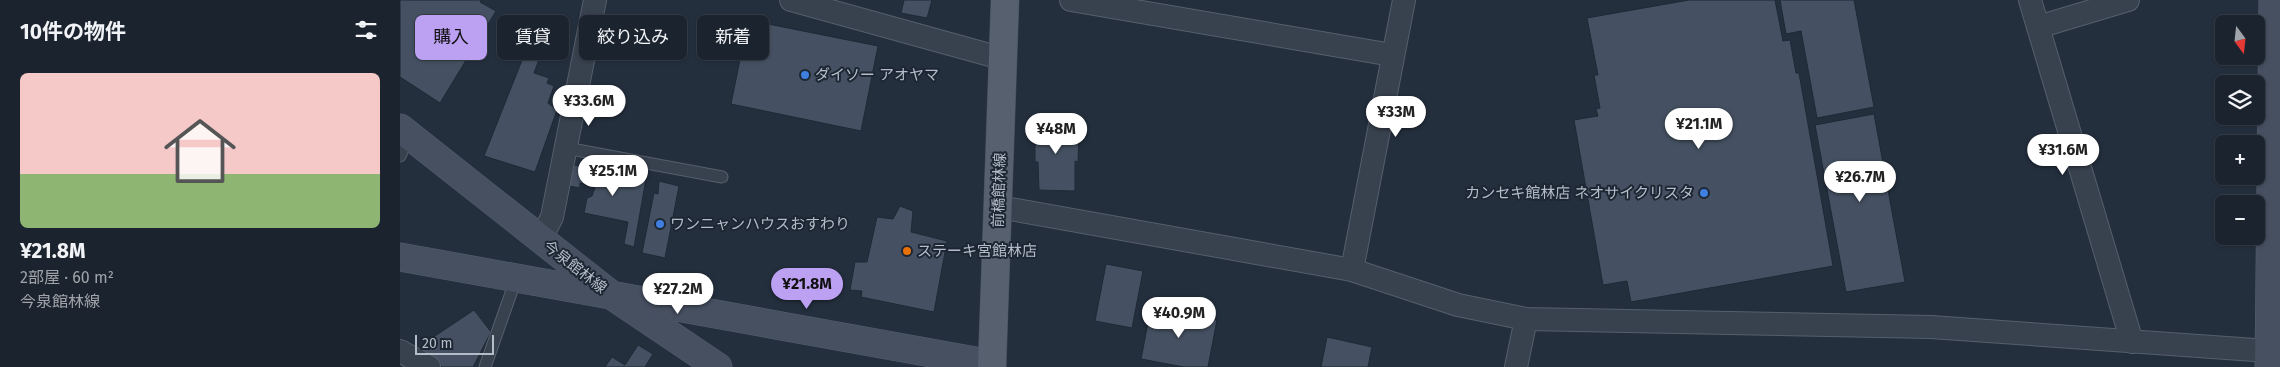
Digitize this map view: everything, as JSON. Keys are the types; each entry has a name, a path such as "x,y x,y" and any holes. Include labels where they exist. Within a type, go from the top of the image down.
{"main road":[{"name":"前橋館林線","path":"997,366 1005,0"}],"street":[{"path":"540,240 552,217 595,0"},
{"path":"791,0 1004,59"},
{"path":"1070,0 1392,56"},
{"path":"1352,270 1404,0"},
{"path":"2030,0 2132,342"},
{"path":"2038,27 2128,0"},
{"path":"999,207 1352,270 1458,305 1526,319 1931,327 2132,342 2269,359 2275,252 2273,0"},
{"name":"今泉館林線","path":"403,140 540,240 614,297 997,366"},
{"path":"400,257 614,297 718,367"},
{"path":"1516,367 1526,319"},
{"path":"400,350 429,367"}],"lane":[{"path":"566,148 722,177"},
{"path":"485,367 516,279"}],"building":[{"path":"400,0 481,0 480,2 496,11 487,26 487,15 415,15 415,60 466,60 440,103 400,77"},
{"path":"904,0 932,0 927,18 901,13"},
{"name":"カンセキ館林店 ネオサイクリスタ","path":"1689,0 1775,0 1783,41 1790,40 1796,73 1799,73 1833,266 1631,302 1627,281 1603,285 1574,120 1598,116 1596,109 1600,108 1594,75 1598,75 1587,18"},
{"path":"1780,0 1854,0 1874,107 1817,118 1801,31 1786,34"},
{"name":"ダイソー アオヤマ","path":"769,24 878,46 861,131 731,104 740,60 769,60"},
{"path":"522,60 539,60 534,73 549,78 547,83 554,86 548,103 557,110 535,172 484,156"},
{"path":"1874,114 1905,282 1846,292 1815,125"},
{"path":"1035,120 1057,120 1056,124 1079,125 1078,162 1075,161 1075,191 1039,190 1038,162 1035,162"},
{"path":"574,165 646,179 634,247 624,244 628,222 584,213 587,198 592,196 595,187 580,183 580,188 569,186"},
{"name":"ワンニャンハウスおすわり","path":"659,181 679,186 665,258 642,253 654,193 658,194"},
{"name":"ステーキ宮館林店","path":"900,206 913,211 911,232 947,241 934,312 861,297 862,291 850,290 855,262 867,262 877,217 893,219"},
{"path":"1106,264 1143,271 1132,328 1095,321"},
{"path":"1151,307 1217,320 1208,367 1184,367 1141,359"},
{"path":"474,310 491,332 473,367 442,367 422,352 435,336"},
{"path":"1327,337 1372,347 1368,367 1321,367"},
{"path":"638,345 653,354 645,367 605,367 612,357 625,365"}],"place":[{"name":"ダイソー アオヤマ","path":"805,75"},
{"name":"カンセキ館林店 ネオサイクリスタ","path":"1704,193"},
{"name":"ワンニャンハウスおすわり","path":"660,224"},
{"name":"ステーキ宮館林店","path":"907,251"}]}
